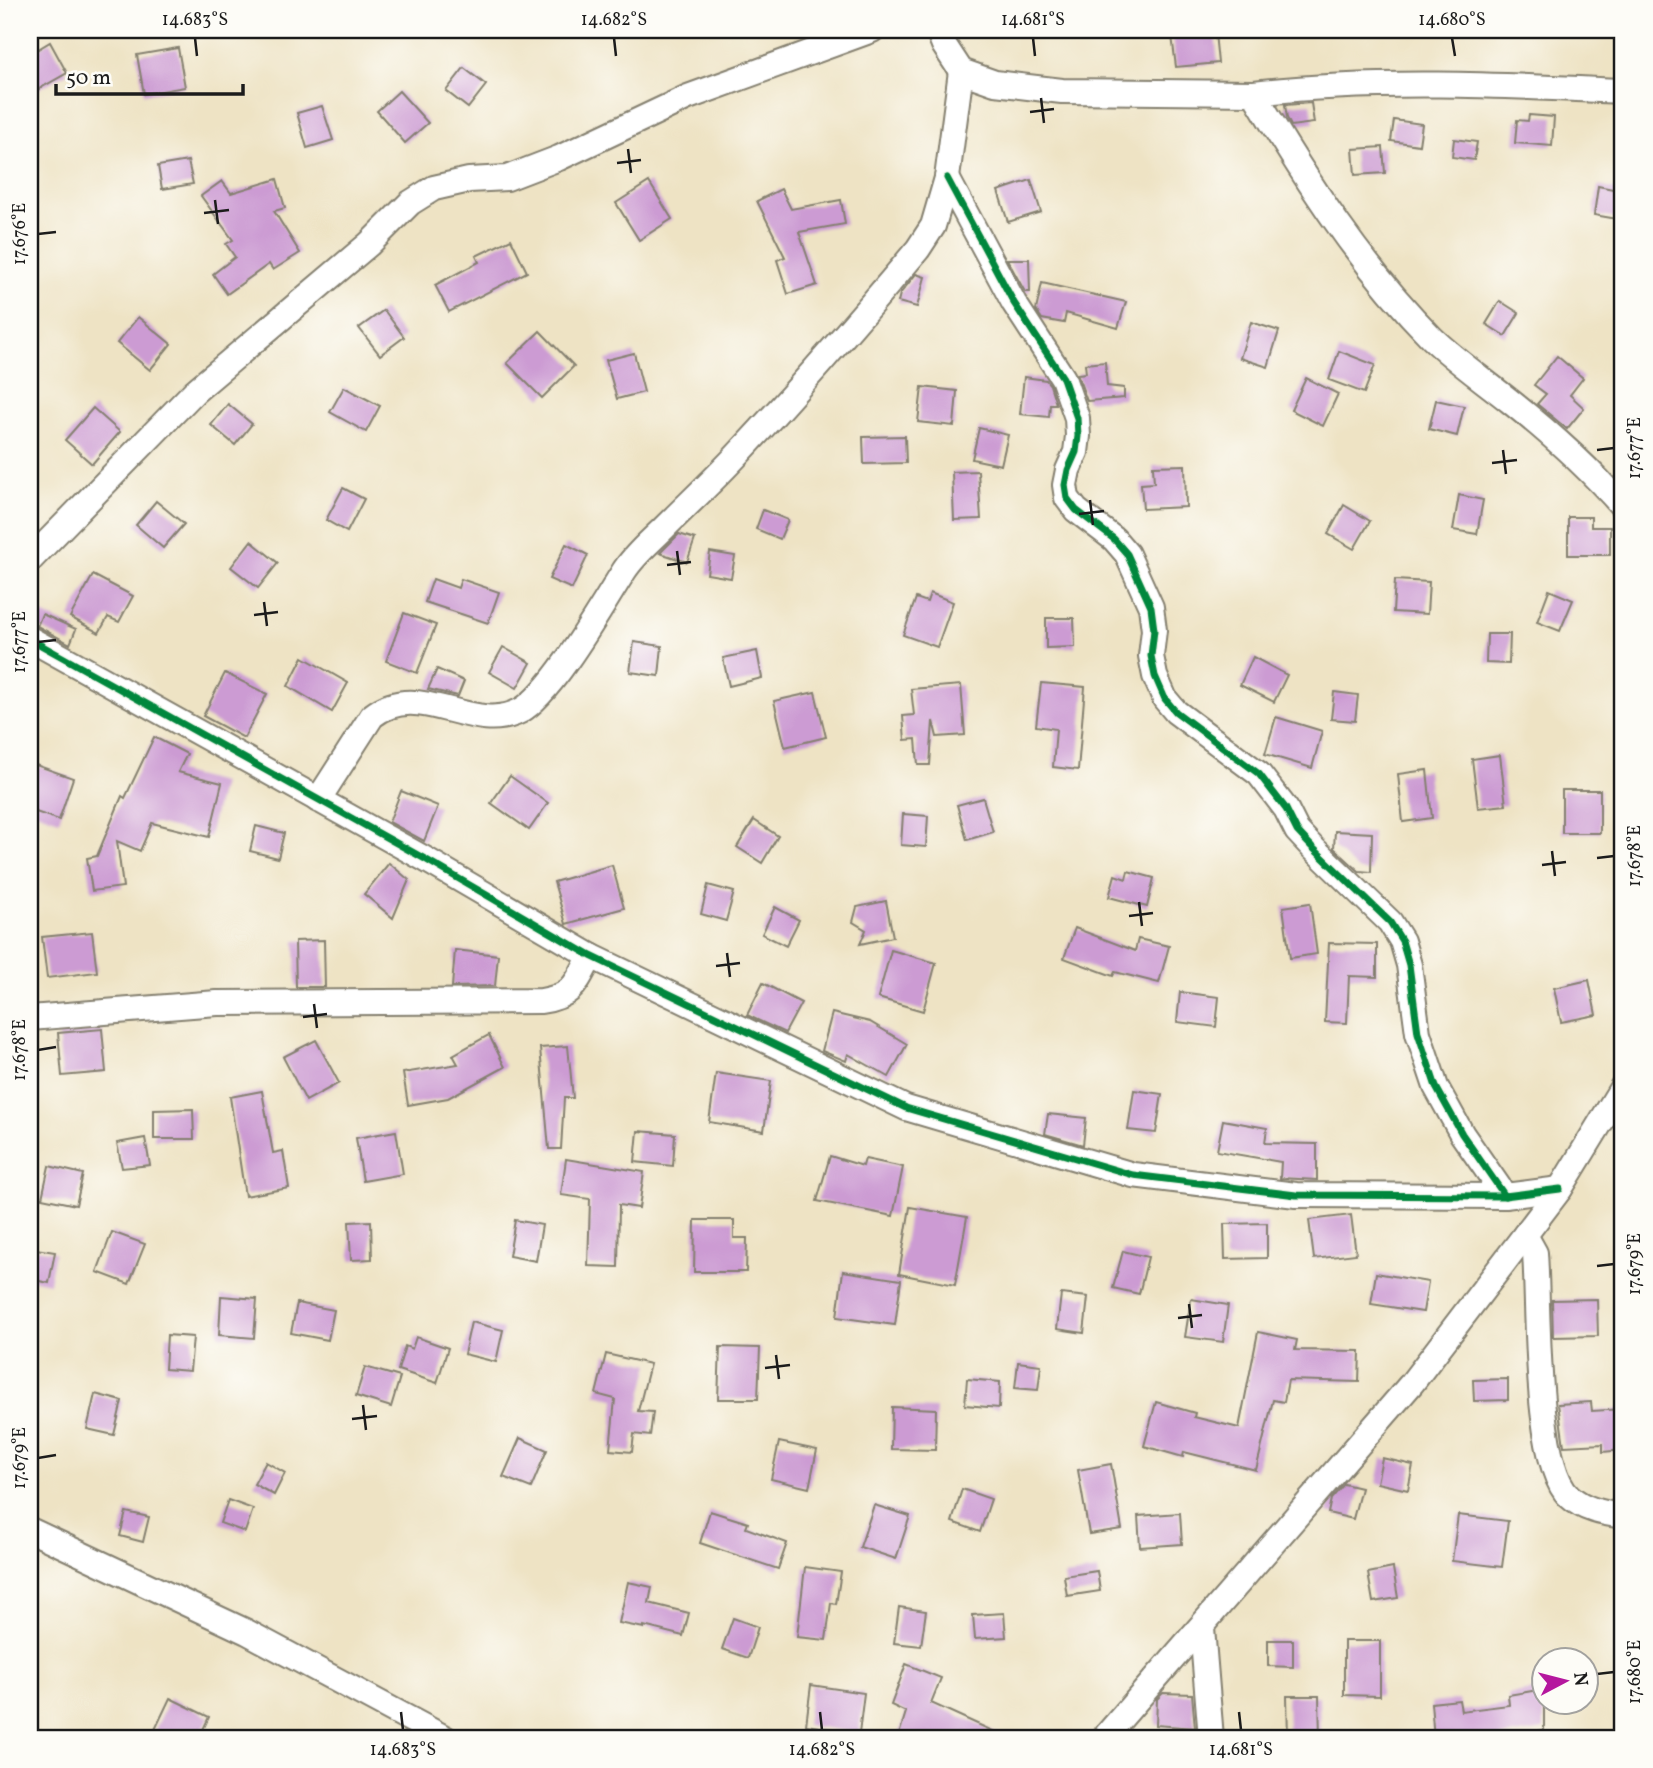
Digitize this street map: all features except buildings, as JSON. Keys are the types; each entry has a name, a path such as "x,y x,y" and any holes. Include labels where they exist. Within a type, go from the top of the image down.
{"street":[{"path":"30,560 195,391 369,244 410,203 434,188 469,180 507,178 559,158 688,97 872,30"},
{"path":"939,30 944,46 961,71 995,83 1062,91 1254,93 1318,86 1485,84 1623,91"},
{"path":"318,800 372,716 381,709 393,704 419,701 488,718 520,711 536,699 556,674 633,558 738,455 918,249 933,226 947,178 961,71"},
{"path":"1254,93 1305,178 1384,286 1434,340 1524,412 1605,486 1623,507"},
{"path":"947,178 1014,303 1063,377 1077,418 1078,436 1076,452 1065,485 1067,498 1076,510 1114,539 1127,554 1151,607 1154,630 1151,656 1155,676 1165,699 1176,712 1259,775 1311,847 1390,922 1402,940 1409,965 1418,1033 1436,1087 1462,1134 1505,1196"},
{"path":"30,639 591,956 906,1108 1133,1175 1296,1195 1505,1196 1560,1189"},
{"path":"30,1018 217,1003 541,1001 558,998 569,992 591,956"},
{"path":"1104,1738 1412,1383 1560,1189 1623,1086"},
{"path":"1525,1235 1535,1253 1547,1441 1556,1476 1568,1495 1591,1510 1623,1516"},
{"path":"30,1530 247,1632 445,1738"},
{"path":"1202,1628 1211,1738"}],"cycle path":[{"path":"947,178 1014,303 1063,378 1077,418 1078,436 1076,452 1065,485 1067,498 1076,510 1114,539 1127,554 1151,607 1154,630 1151,656 1155,676 1165,699 1176,712 1259,774 1286,809 1297,831 1390,922 1402,941 1409,965 1418,1033 1436,1087 1462,1134 1505,1196"},
{"path":"30,639 425,859 591,956 906,1108 1133,1175 1296,1195 1505,1196 1560,1189"}]}
